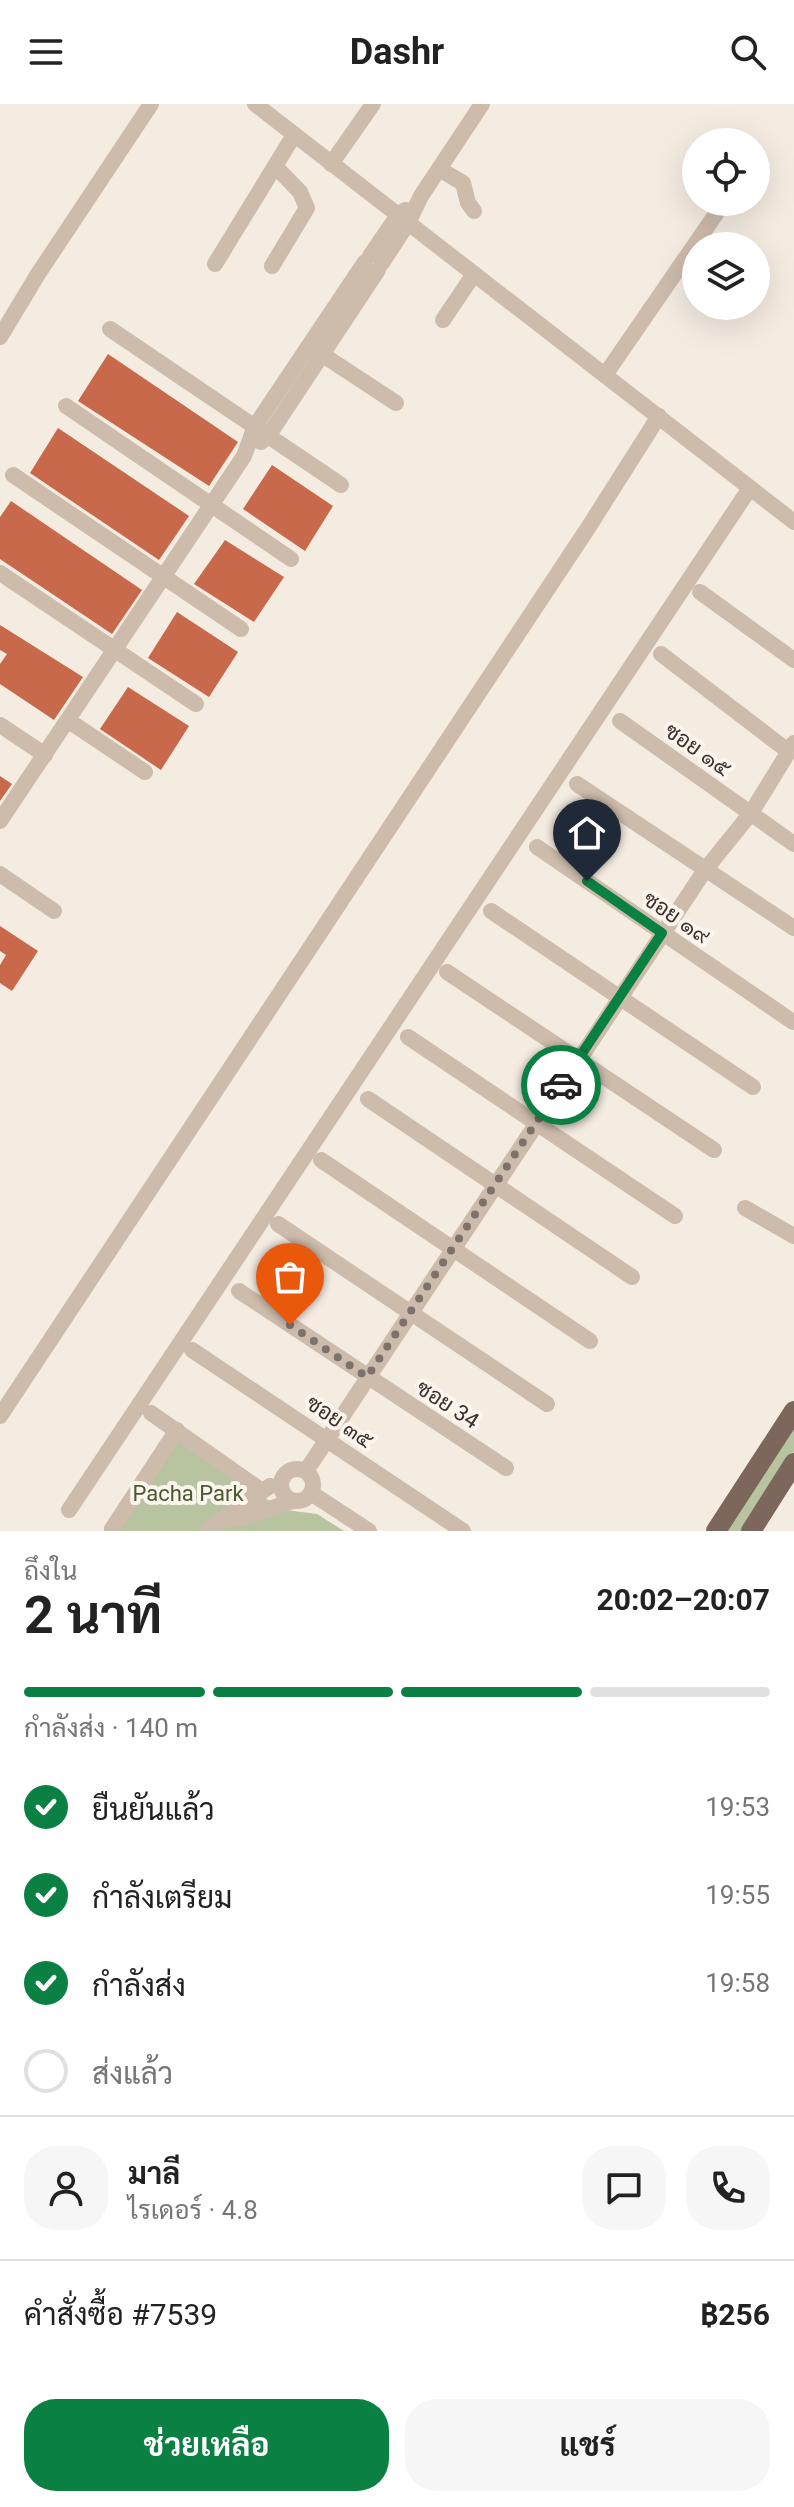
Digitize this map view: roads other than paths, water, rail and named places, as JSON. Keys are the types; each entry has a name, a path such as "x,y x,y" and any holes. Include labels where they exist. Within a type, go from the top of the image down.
{"main road":[{"path":"716,1531 794,1411"},
{"path":"751,1531 794,1463"}],"street":[{"path":"0,337 151,104"},
{"path":"255,104 794,522"},
{"path":"331,164 373,104"},
{"path":"0,821 482,104"},
{"path":"215,264 294,135"},
{"path":"272,266 307,208 300,192 275,166"},
{"path":"439,169 463,183 468,203 474,211"},
{"path":"605,375 715,216"},
{"path":"262,431 323,355 374,263"},
{"path":"443,320 474,274"},
{"path":"110,329 341,485"},
{"path":"323,355 396,403"},
{"path":"66,406 291,559"},
{"path":"0,1416 659,416"},
{"path":"13,475 241,629"},
{"path":"69,1510 750,488"},
{"path":"0,573 196,704"},
{"path":"700,592 794,660"},
{"path":"306,1471 662,933 705,870 751,813 791,747 661,654"},
{"path":"69,721 145,772"},
{"name":"ซอย ๑๕","path":"620,721 794,844"},
{"path":"0,725 45,755"},
{"path":"577,784 794,928"},
{"name":"ซอย ๑๙","path":"537,847 793,1022"},
{"path":"0,874 54,911"},
{"path":"491,911 753,1087"},
{"path":"447,972 714,1150"},
{"path":"408,1037 675,1216"},
{"path":"368,1099 632,1277"},
{"path":"321,1160 590,1341"},
{"path":"745,1208 794,1236"},
{"path":"278,1224 547,1404"},
{"name":"ซอย 34","path":"239,1291 506,1468"},
{"name":"ซอย ๓๕","path":"192,1350 463,1531"},
{"path":"151,1413 262,1491"},
{"path":"112,1529 177,1430"},
{"path":"206,1531 225,1520 240,1505 281,1481 291,1469 306,1471 312,1478 311,1493 304,1500 225,1520"},
{"path":"281,1481 282,1491 293,1501"},
{"path":"311,1493 369,1531"}],"park label":[{"name":"Pacha Park","path":"188,1493"}]}
